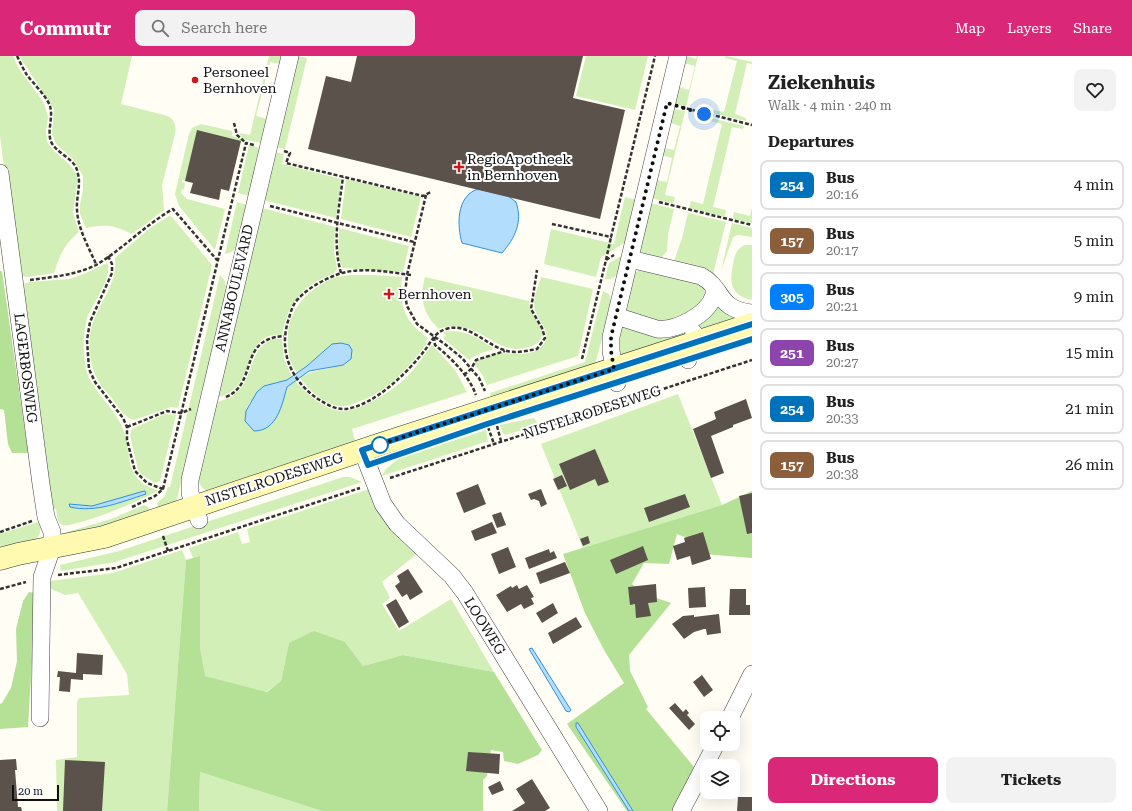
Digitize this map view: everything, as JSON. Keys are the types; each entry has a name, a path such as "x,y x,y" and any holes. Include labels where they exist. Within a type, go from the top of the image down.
{"street":[{"name":"ANNABOULEVARD","path":"196,513 190,493 190,480 254,202 290,56"},
{"path":"616,376 611,344 616,316 678,56"},
{"name":"LAGERBOSWEG","path":"0,173 46,517 52,532 47,562"},
{"path":"630,258 701,276 708,280 721,298 732,308 752,313"},
{"path":"616,316 663,330 698,316 708,305 714,295 713,286"},
{"path":"690,352 698,316"},
{"name":"NISTELRODESEWEG","path":"0,573 104,550 196,513 368,466 490,412 616,376 690,352 752,324"},
{"name":"NISTELRODESEWEG","path":"690,352 724,347 752,339"},
{"name":"LOOWEG","path":"368,466 383,504 397,524 452,576 465,593 599,811"},
{"name":"NISTELRODESEWEG","path":"0,559 18,554 47,562"},
{"path":"40,718 47,562"},
{"path":"734,711 752,674"},
{"path":"681,811 712,751"}],"path":[{"path":"17,56 26,73 50,105 52,117 49,130 52,144 65,157 71,159 78,173 79,190 77,210 82,230 96,264"},
{"path":"606,260 655,56"},
{"path":"644,99 667,103 752,125"},
{"path":"234,123 237,135 246,143 290,153 286,163 423,196 431,192"},
{"name":"ANNABOULEVARD","path":"163,489 246,143"},
{"path":"341,273 337,250 338,223 343,177"},
{"path":"622,194 644,198 752,225"},
{"path":"426,195 407,275 406,295 408,306 417,324 446,345 479,378 490,412 494,444"},
{"path":"233,197 414,242"},
{"path":"15,282 54,277 81,271 108,256 156,219 173,209 218,260"},
{"path":"552,224 611,238"},
{"path":"108,256 112,264 112,273 90,322 87,340 90,369 96,382 123,418 135,471 148,483 163,489 150,499"},
{"path":"411,275 363,270 341,273 314,286 297,300 291,310 284,336 284,348 288,365 304,387 328,406 346,409 360,404 385,391 396,382 424,351 434,337 445,329 462,329 505,351"},
{"path":"464,375 471,369 476,360 490,354 505,351 514,352 537,349 545,338 542,328 531,309 537,270"},
{"path":"576,361 583,358 600,284"},
{"path":"126,427 167,411 181,413 229,396 239,388 254,353 262,342 274,337 284,336"},
{"path":"434,337 435,344 452,359 473,386 490,412"},
{"name":"NISTELRODESEWEG","path":"0,589 47,562 116,568 368,466 494,444 490,412 752,360"},
{"path":"0,532 46,517"}],"green space":[{"path":"0,56 13,56 19,69 44,103 48,117 46,130 47,142 54,151 70,165 77,175 73,213 79,232 63,250 54,273 27,277 18,275 0,136"},
{"path":"19,56 132,56 121,104 168,116 172,119 175,126 176,131 162,185 164,210 132,234 110,226 86,228 80,214 83,176 73,159 56,144 52,134 54,109"},
{"path":"269,56 282,56 280,64 270,62 264,86 274,88 273,95 262,93 256,116 267,119 261,143 243,139 239,133 250,135"},
{"path":"298,56 307,58 285,149 276,147"},
{"path":"586,56 648,56 635,110 576,96"},
{"path":"686,56 696,59 698,56 686,107 675,104 678,87 689,90 695,66 684,63"},
{"path":"726,56 752,62 752,64 747,63 735,114 746,118 746,121 712,113 713,110 724,112 737,61 725,58"},
{"path":"673,109 685,111 665,195 675,197 673,204 652,198 656,180 667,182 672,158 662,155 664,148 674,150 680,126 670,123"},
{"path":"711,118 744,126 743,129 732,127 713,207 726,210 725,217 689,208 691,201 703,204 722,124 710,121"},
{"path":"201,124 232,131 232,136 242,139 240,143 199,133 188,181 182,180 182,182 185,183 184,190 182,189 181,193 187,199 225,209 215,250 179,206 175,194 189,134 192,128"},
{"path":"249,145 261,148 249,196 238,193"},
{"path":"275,152 284,154 282,164 341,179 336,218 263,200"},
{"path":"346,179 421,197 411,237 341,219"},
{"path":"625,197 636,200 626,242 601,257 596,277 544,264 551,229 614,244"},
{"path":"237,202 247,205 237,246 232,252 225,254"},
{"path":"650,203 674,209 668,234 667,251 661,258 642,253 640,249"},
{"path":"752,207 752,223 733,219 734,212 750,216"},
{"path":"262,208 335,227 334,251 337,269 332,274 312,284 299,295 290,308 282,335 272,335 264,338 258,343 250,357 239,384 230,392 216,398"},
{"path":"688,213 726,222 713,274 673,264 682,238"},
{"path":"169,216 172,217 212,265 178,408 171,407 134,420 127,417 121,411 102,387 94,373 90,356 91,330 96,315 110,288 114,274 115,258 150,228"},
{"path":"732,223 752,228 752,237 738,235 733,237 721,271"},
{"path":"339,228 409,246 403,272 343,268 339,260"},
{"path":"746,245 752,245 752,300 745,298 736,292 733,288 731,277 735,255 740,248"},
{"path":"623,255 620,268 614,278 605,279 609,263"},
{"path":"107,263 108,275 87,318 85,327 84,358 86,369 92,384 116,416 124,431 130,461 138,479 146,485 158,490 141,499 95,518 69,525 63,525 58,521 56,509 51,510 20,288 29,282 69,279 84,274"},
{"path":"640,269 694,278 704,287 705,294 703,306 662,326 635,320 626,310 633,275"},
{"path":"0,271 2,271 28,453 12,453 8,444 4,410 0,409"},
{"path":"220,275 225,281 227,290 177,499 175,503 159,513 157,503 165,496 168,487 170,487"},
{"path":"350,275 402,277 401,296 405,312 414,326 428,338 426,341 427,343 397,378 369,398 347,406 342,406 334,405 323,400 300,378 313,372 345,363 351,359 332,344 297,373 289,356 288,333 293,314 304,298 320,285 329,280 336,277"},
{"path":"425,277 529,301 531,311 542,331 540,340 529,347 511,349 498,344 477,332 458,326 443,327 439,329 429,318 424,305 422,292"},
{"path":"541,277 593,289 578,356 487,385 483,376 475,365 475,362 486,356 498,353 531,353 540,348 545,342 547,336 546,331 537,315 534,304"},
{"path":"603,291 609,294 612,304 593,371 493,404 490,393 585,362"},
{"path":"714,302 743,316 697,337 699,324"},
{"path":"688,325 688,340 625,357 619,350 618,343 621,326"},
{"path":"453,331 470,335 494,349 478,354 469,360 443,338 446,335 443,332"},
{"path":"272,339 282,339 284,359 292,377 250,402 246,411 245,421 295,381 315,400 327,407 340,411 356,409 383,395 405,379 432,345 455,370 467,392 352,429 355,441 354,443 211,493 206,491 202,488 198,479 214,403 234,395 240,389 259,350 264,344"},
{"path":"678,394 722,505 583,548 541,444"},
{"path":"165,414 176,415 160,481 155,483 141,474 138,470 130,435 132,429"},
{"path":"534,418 539,425 505,435 502,432 500,425"},
{"path":"486,430 488,441 382,476 386,469 398,459"},
{"path":"343,477 350,477 362,482 115,562 61,571 60,565 119,551"},
{"path":"369,489 418,553 382,582 390,598 382,604 399,631 451,599 494,672 403,655 363,666 345,642 289,643 281,681 266,692 204,676 200,648 200,557 193,558 189,548 238,532 242,544 250,542 247,529"},
{"path":"752,491 752,558 704,554 692,540 677,534 669,564 644,563 632,584 642,593 671,603 629,655 630,671 648,707 646,709 694,767 672,811 627,811 567,724 624,683 604,650 585,613 563,554 722,505"},
{"path":"144,505 148,507 151,516 69,536 64,533 111,519"},
{"path":"41,521 41,530 34,541 29,545 0,556 0,534"},
{"path":"182,550 186,560 167,811 57,811 56,760 77,757 77,702 79,698 129,695 127,674 78,593 65,595 49,588 50,581 113,573"},
{"path":"200,556 200,648 205,676 267,692 281,681 289,643 314,631 345,642 363,666 403,655 494,672 542,750 538,755 518,764 504,761 503,752 491,750 487,776 483,780 483,811 322,811 200,772 199,811 167,811 186,560"},
{"path":"29,592 36,593 28,727 0,729 0,704 11,688 17,661 16,629 23,601"},
{"path":"200,772 322,811 199,811"}],"water":[{"path":"478,189 508,196 516,202 519,216 518,223 511,242 502,253 462,243 459,220 462,205 471,193"},
{"path":"341,343 349,345 352,350 351,359 343,365 309,371 287,387 280,409 273,422 262,430 254,431 245,421 246,411 257,392 264,386 287,380 307,366 332,344"},
{"path":"145,491 146,494 99,508 89,509 70,507 69,504 92,506"},
{"path":"532,648 571,710 569,712 566,711 529,649"},
{"path":"576,723 578,723 633,811 629,811 576,727"}],"building":[{"path":"357,56 583,56 573,98 625,110 600,219 308,149 326,76 351,82"},
{"path":"197,130 241,141 229,191 221,189 219,200 190,193 193,183 185,181"},
{"path":"746,399 752,418 733,425 733,427 711,436 724,473 711,478 693,429 716,419 714,412"},
{"path":"595,449 609,482 598,486 595,479 570,490 559,464"},
{"path":"562,475 567,486 558,490 553,479"},
{"path":"478,484 486,504 464,513 456,493"},
{"path":"541,489 547,504 541,507 539,501 534,499 531,500 528,494"},
{"path":"752,493 752,533 747,534 739,496"},
{"path":"685,494 690,507 649,522 644,508"},
{"path":"501,512 506,525 497,528 492,515"},
{"path":"492,522 497,533 475,541 471,531"},
{"path":"703,532 711,559 692,565 690,556 677,560 673,546 685,542 684,538"},
{"path":"588,536 590,543 583,546 580,539"},
{"path":"643,546 648,560 616,574 610,560"},
{"path":"508,547 516,567 499,574 491,554"},
{"path":"549,549 550,553 554,551 557,558 529,569 525,558"},
{"path":"565,562 570,573 540,584 536,573"},
{"path":"408,569 423,592 410,600 407,594 402,597 395,586 400,582 397,576"},
{"path":"656,584 657,602 648,603 651,616 636,618 635,604 630,605 628,587"},
{"path":"517,585 519,589 527,585 534,597 531,598 534,604 524,609 521,604 507,612 496,595 511,586 512,588"},
{"path":"705,587 706,607 689,608 688,588"},
{"path":"730,589 746,589 746,605 750,605 750,615 729,615"},
{"path":"396,599 409,622 399,628 386,605"},
{"path":"553,603 558,613 542,623 536,613"},
{"path":"719,614 721,633 707,635 706,629 704,629 694,632 684,639 672,624 683,616 694,615 694,617"},
{"path":"576,617 582,627 553,644 548,633"},
{"path":"77,653 103,655 102,675 83,674 83,680 71,679 70,692 59,691 60,677 57,677 58,671 76,673"},
{"path":"702,675 713,690 704,697 693,682"},
{"path":"675,703 683,712 686,709 689,713 687,715 695,724 689,730 669,708"},
{"path":"468,752 500,754 499,774 466,771"},
{"path":"16,759 17,770 15,770 18,807 21,807 22,811 0,811 0,760"},
{"path":"65,760 105,762 102,811 63,811"},
{"path":"532,779 550,808 545,811 512,811 525,803 516,789"},
{"path":"500,781 504,790 492,795 488,787"},
{"path":"740,797 752,797 752,811 737,811 738,799 740,799"}],"bus line":[{"name":"254","path":"752,324 362,450 368,465 487,424 752,339"}],"place":[{"name":"Personeel Bernhoven","path":"195,80"},
{"name":"RegioApotheek in Bernhoven","path":"459,167"},
{"name":"Bernhoven","path":"389,294"}],"route":[{"path":"380,445 378,445 614,369 611,351 611,337 667,103 704,114"}]}
